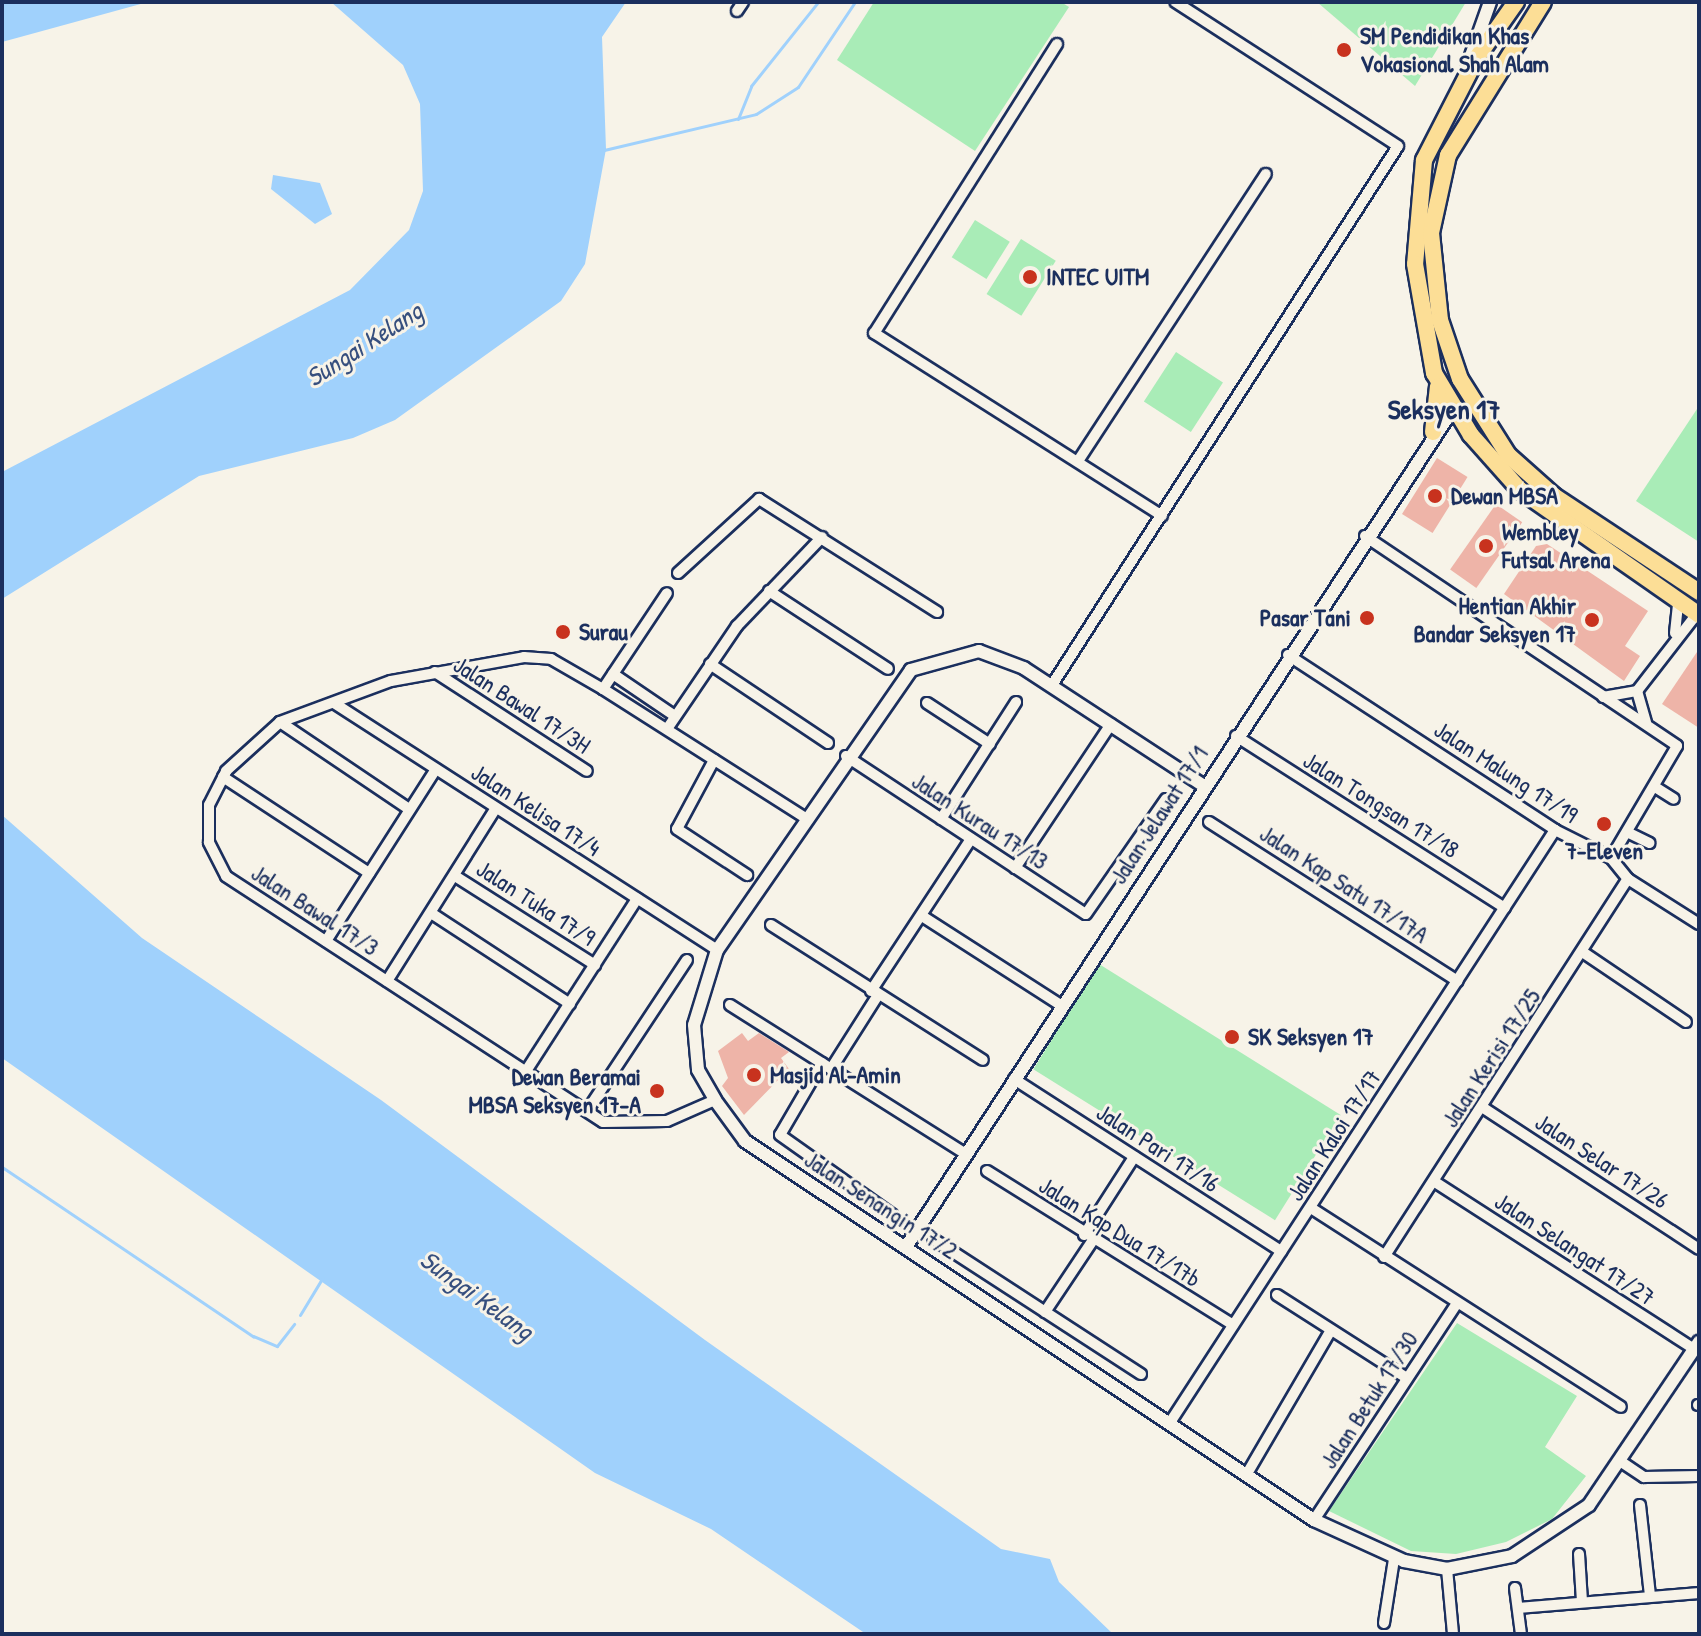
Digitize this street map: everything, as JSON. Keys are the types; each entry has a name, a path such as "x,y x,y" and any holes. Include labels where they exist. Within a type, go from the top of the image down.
{"main road":[{"path":"1516,2 1463,82 1424,160 1414,232 1419,305 1438,383 1471,435 1520,490 1698,613"},
{"path":"1543,2 1483,90 1448,155 1431,233 1438,308 1460,379 1528,475 1699,592"},
{"path":"1450,105 1483,90"},
{"path":"1453,409 1460,379"},
{"path":"1438,383 1433,432 1451,428 1471,435"}],"street":[{"path":"1052,685 1398,146 1175,2"},
{"path":"1463,82 1491,2 1506,17"},
{"path":"1057,44 874,333 1162,516"},
{"path":"1078,461 1266,174"},
{"name":"Jalan Jelawat 17/1","path":"906,1247 1365,536 1433,432 1453,409"},
{"path":"678,573 759,499 937,612"},
{"path":"1365,536 1653,730 1679,751 1611,858"},
{"path":"667,729 710,664 769,591 822,537"},
{"path":"769,591 888,669"},
{"path":"603,689 667,593"},
{"path":"1675,633 1678,602"},
{"path":"1603,697 1637,691 1675,633 1698,613"},
{"name":"Jalan Senangin 17/2","path":"1204,786 1052,685 979,651 930,659 893,687 717,950 694,1025 698,1070 715,1100 745,1141 1248,1472 1314,1520 1394,1559 1447,1569 1512,1556 1554,1530 1589,1505 1697,1345"},
{"name":"Jalan Malung 17/19","path":"1288,655 1555,830 1611,858 1628,879 1699,924"},
{"name":"Jalan Bawal 17/3","path":"715,1100 636,1127 587,1111 226,876 209,842 209,805 223,777 280,722 435,672 551,659 804,817"},
{"path":"710,664 828,743"},
{"name":"Jalan Bawal 17/3H","path":"435,672 587,771"},
{"path":"613,674 675,716"},
{"path":"1637,691 1653,730"},
{"path":"941,819 1016,702"},
{"name":"Jalan Kelisa 17/4","path":"334,703 717,950"},
{"path":"927,703 990,744"},
{"path":"280,722 409,809"},
{"path":"1015,868 1111,724"},
{"name":"Jalan Tongsan 17/18","path":"1236,736 1505,908"},
{"name":"Jalan Kurau 17/13","path":"846,756 1015,868 1093,912 1166,799"},
{"path":"714,760 677,829 747,875"},
{"path":"326,941 436,769"},
{"path":"223,777 369,873"},
{"path":"1655,787 1674,799"},
{"path":"387,981 496,808"},
{"name":"Jalan Kap Satu 17/17A","path":"1209,822 1458,981"},
{"name":"Jalan Kaloi 17/17","path":"1171,1421 1555,830"},
{"path":"1627,832 1650,843"},
{"path":"893,1215 780,1135 875,993 971,839"},
{"name":"Jalan Tuka 17/9","path":"455,876 595,965"},
{"name":"Jalan Kerisi 17/25","path":"1384,1257 1584,953 1628,879"},
{"path":"526,1071 637,899"},
{"path":"431,913 570,1004"},
{"path":"922,916 1062,1006"},
{"path":"771,925 983,1060"},
{"path":"1584,953 1686,1022"},
{"path":"587,1111 687,960"},
{"path":"730,1005 966,1154"},
{"name":"Jalan Pari 17/16","path":"1014,1079 1281,1251"},
{"name":"Jalan Selar 17/26","path":"1482,1107 1699,1249"},
{"path":"1045,1312 1134,1157"},
{"name":"Jalan Kap Dua 17/17b","path":"987,1171 1233,1325"},
{"name":"Jalan Selangat 17/27","path":"1435,1182 1697,1345"},
{"path":"1311,1208 1621,1407"},
{"path":"933,1239 1141,1374"},
{"path":"1277,1295 1407,1378"},
{"name":"Jalan Betuk 17/30","path":"1314,1520 1457,1303"},
{"path":"1248,1472 1331,1330"},
{"path":"1620,1461 1644,1477 1699,1476"},
{"path":"1640,1505 1650,1596"},
{"path":"1579,1554 1582,1602"},
{"path":"1384,1623 1394,1559"},
{"path":"1447,1569 1453,1634"},
{"path":"1515,1588 1521,1634"},
{"path":"1518,1608 1699,1593"}],"green space":[{"path":"874,2 1061,2 1069,7 975,151 837,60"},
{"path":"1317,2 1466,2 1415,86"},
{"path":"975,220 1010,242 986,279 952,257"},
{"path":"1021,239 1056,261 1021,316 987,294"},
{"path":"1176,352 1223,382 1191,432 1144,401"},
{"path":"1699,406 1699,542 1636,501"},
{"path":"1099,964 1341,1115 1275,1220 1033,1069"},
{"path":"1457,1323 1577,1396 1545,1447 1586,1476 1552,1519 1506,1542 1456,1554 1411,1551 1329,1511"}],"water":[{"path":"2,2 148,2 2,42"},
{"name":"Sungai Kelang","path":"331,2 626,2 602,37 606,149 585,264 561,301 395,420 353,438 199,476 2,599 2,472 350,290 409,230 423,191 420,104 403,65"},
{"path":"273,175 320,183 332,214 315,224 271,189"},
{"name":"Sungai Kelang","path":"2,815 142,938 381,1100 705,1340 1001,1549 1050,1559 1059,1582 1113,1634 866,1634 711,1529 595,1473 2,1058"}],"building":[{"name":"Dewan MBSA","path":"1437,458 1468,477 1433,533 1402,514"},
{"name":"Wembley Futsal Arena","path":"1496,504 1522,522 1476,588 1450,570"},
{"name":"Hentian Akhir Bandar Seksyen 17","path":"1547,544 1648,611 1625,646 1640,656 1624,681 1504,594 1536,546"},
{"path":"1699,649 1699,728 1662,704"},
{"name":"Masjid Al-Amin","path":"742,1033 748,1041 759,1033 789,1052 781,1058 789,1069 744,1115 722,1086 728,1078 718,1051"}],"waterway":[{"path":"738,119 751,86 818,2"},
{"path":"604,150 756,114 798,87 855,2"},
{"path":"2,1167 253,1336 277,1346 294,1324"},
{"path":"300,1315 323,1277"}],"place":[{"name":"SM Pendidikan Khas Vokasional Shah Alam","path":"1344,50"},
{"name":"INTEC UITM","path":"1030,277"},
{"name":"Dewan MBSA","path":"1435,496"},
{"name":"Wembley Futsal Arena","path":"1486,546"},
{"name":"Pasar Tani","path":"1367,618"},
{"name":"Hentian Akhir Bandar Seksyen 17","path":"1592,620"},
{"name":"Surau","path":"563,632"},
{"name":"7-Eleven","path":"1604,824"},
{"name":"SK Seksyen 17","path":"1232,1037"},
{"name":"Masjid Al-Amin","path":"754,1075"},
{"name":"Dewan Beramai MBSA Seksyen 17-A","path":"657,1091"}],"district":[{"name":"Seksyen 17","path":"1444,409"}]}
